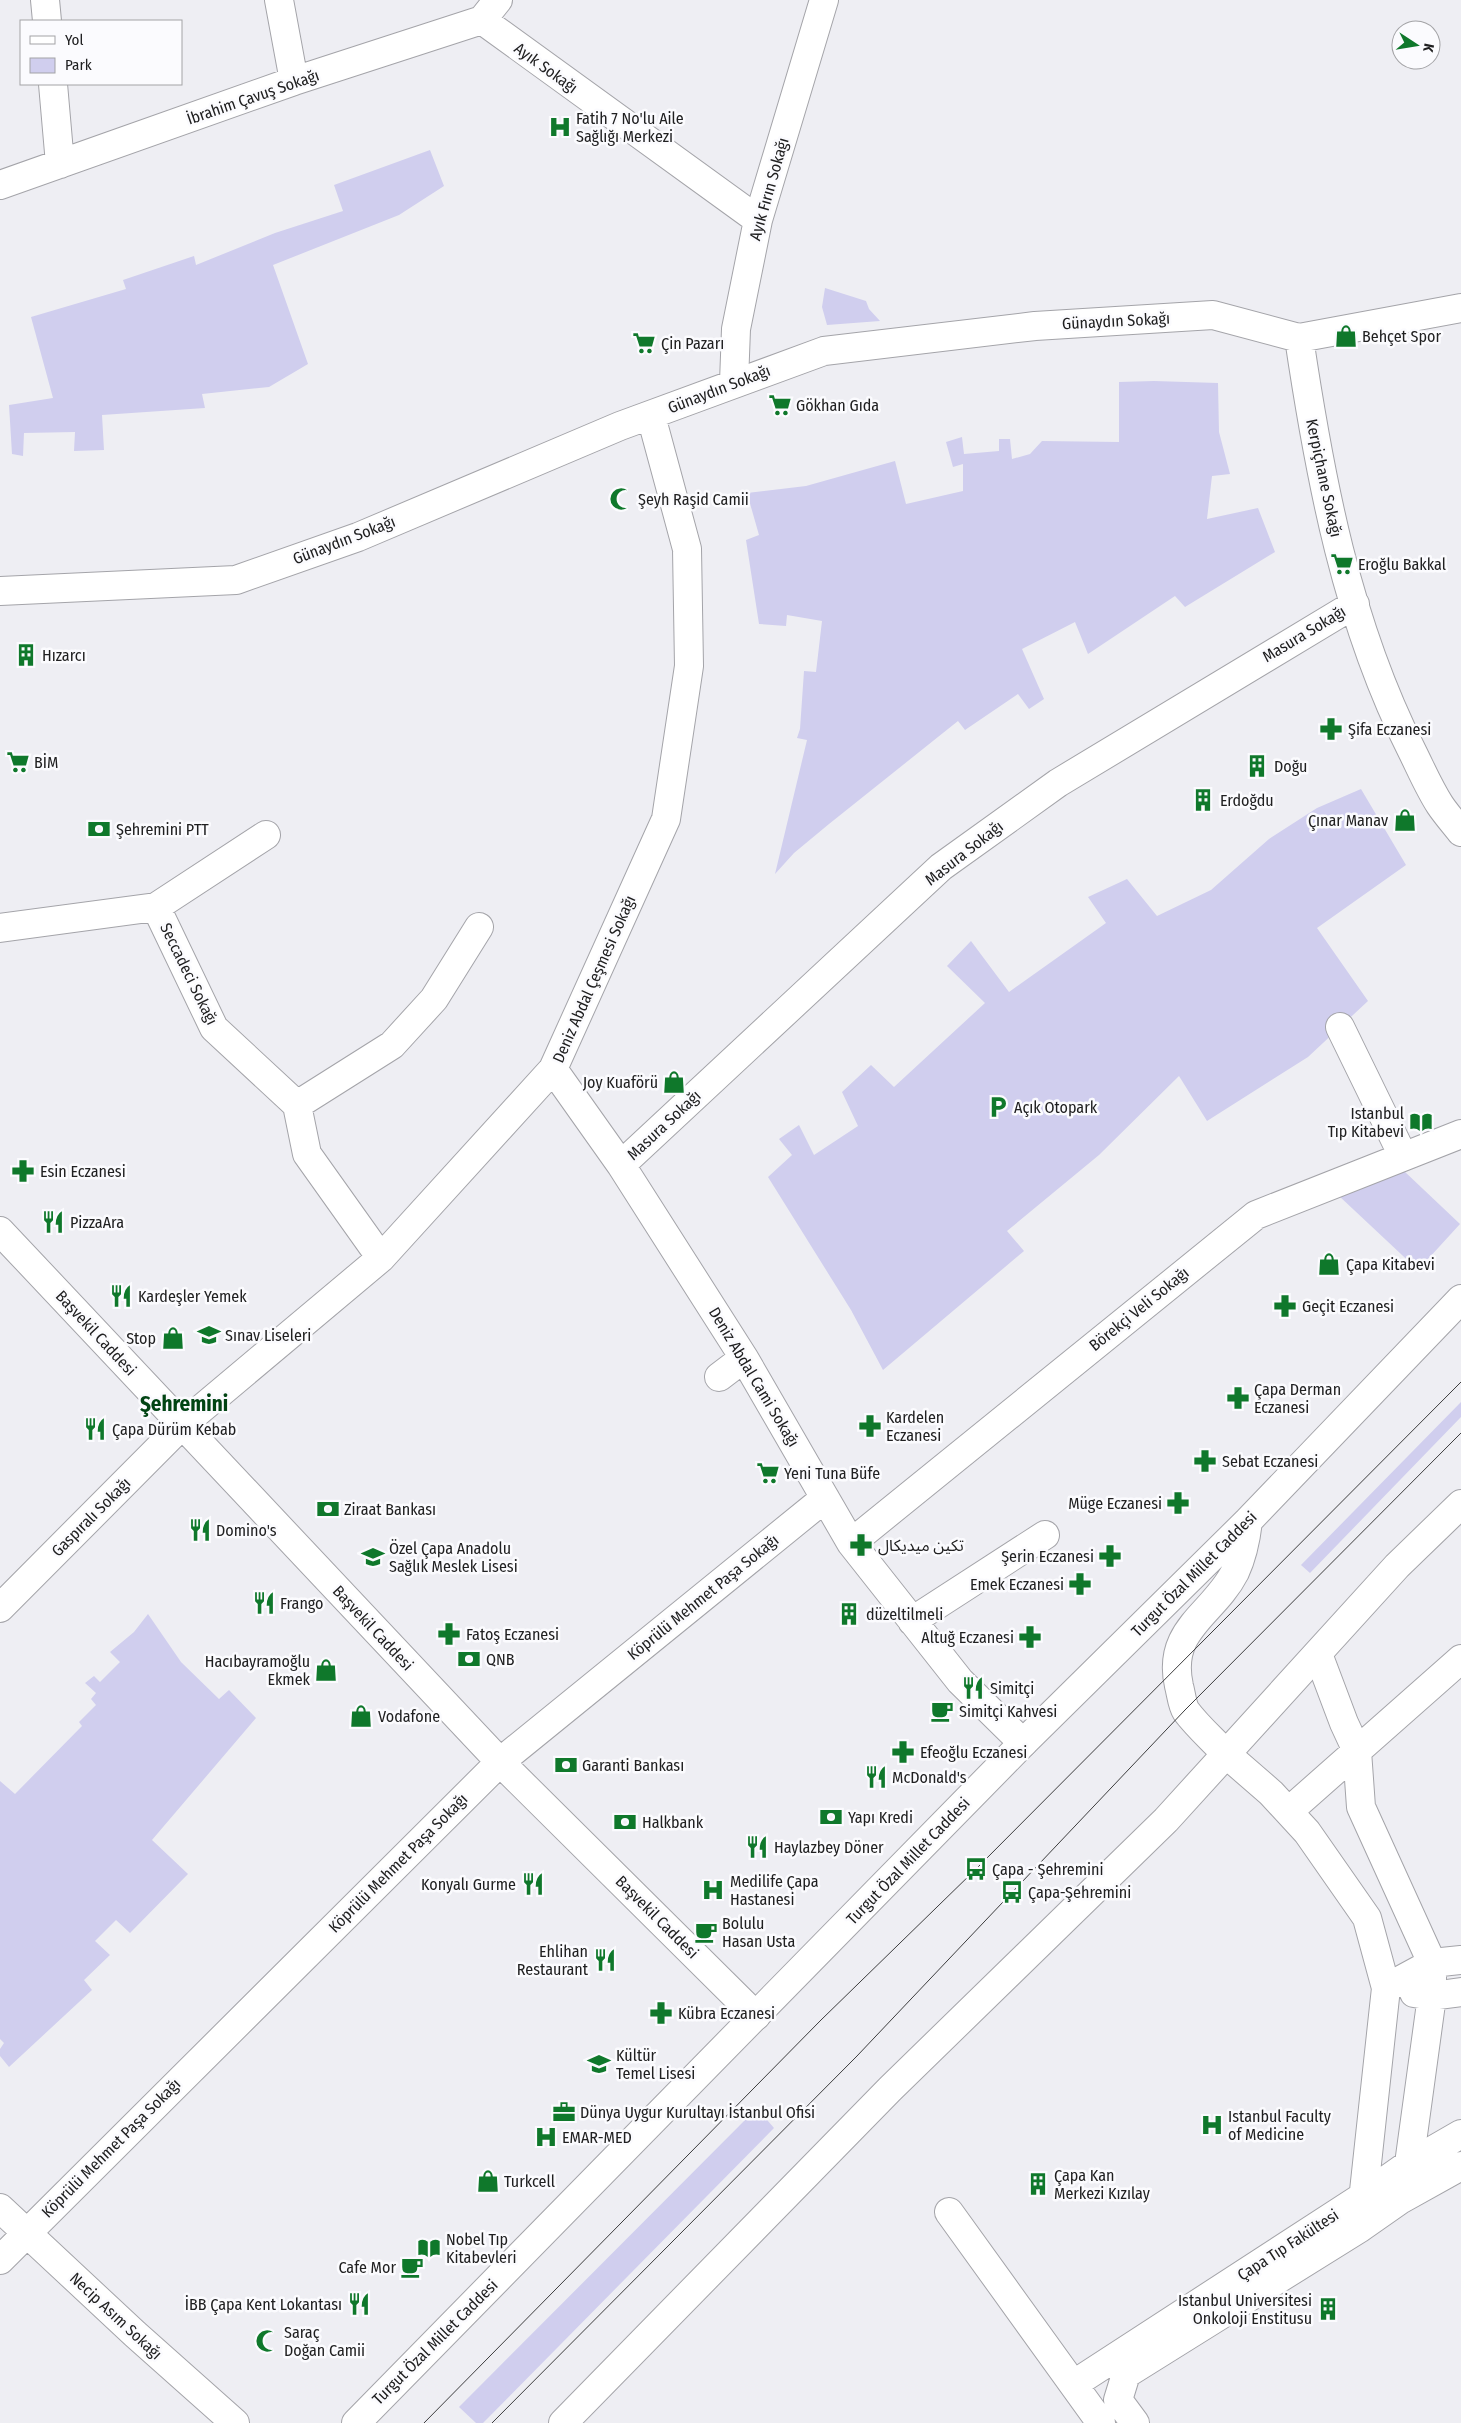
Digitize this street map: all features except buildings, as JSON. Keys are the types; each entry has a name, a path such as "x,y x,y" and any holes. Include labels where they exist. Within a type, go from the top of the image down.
{"street":[{"path":"45,0 47,20"},
{"path":"279,0 294,81"},
{"name":"Ayık Fırın Sokağı","path":"734,382 736,329 758,220 824,0"},
{"name":"İbrahim Çavuş Sokağı","path":"0,185 490,10"},
{"name":"Ayık Sokağı","path":"490,10 758,220"},
{"path":"53,85 60,164"},
{"name":"Günaydın Sokağı","path":"0,591 236,580 358,537 620,426 651,416 734,382 824,351 1035,326 1213,315 1299,338 1461,308"},
{"name":"Kerpiçhane Sokağı","path":"1299,338 1315,444 1329,511 1355,604 1385,695 1440,806 1461,832"},
{"name":"Deniz Abdal Çeşmesi Sokağı","path":"182,1425 381,1258 553,1069 666,819 689,666 687,549 651,416"},
{"name":"Masura Sokağı","path":"621,1165 941,867 1058,783 1355,604"},
{"path":"156,907 266,835"},
{"name":"Seccadeci Sokağı","path":"0,928 156,907 214,1028 297,1104"},
{"path":"381,1258 307,1154 297,1104 392,1045 434,999 479,927"},
{"path":"1340,1027 1403,1156"},
{"name":"Deniz Abdal Cami Sokağı","path":"553,1069 621,1165 744,1358 851,1543 960,1681 1023,1743"},
{"name":"Börekçi Veli Sokağı","path":"851,1543 1256,1215 1461,1134"},
{"name":"Başvekil Caddesi","path":"0,1231 500,1762 756,2016"},
{"name":"Turgut Özal Millet Caddesi","path":"356,2423 1023,1743 1248,1521 1461,1300"},
{"path":"718,1377 744,1358"},
{"name":"Gaspıralı Sokağı","path":"0,1608 182,1425"},
{"name":"Köprülü Mehmet Paşa Sokağı","path":"0,2260 500,1762 825,1498"},
{"path":"563,2423 890,2089 1166,1820 1397,1566 1461,1504"},
{"path":"1248,1521 1244,1550 1235,1573 1223,1592 1192,1626 1179,1648 1176,1669 1185,1710 1225,1753 1289,1811 1307,1832 1367,1918 1386,1988"},
{"path":"912,1622 1045,1534"},
{"path":"1318,1654 1357,1752 1361,1807 1432,1963 1432,1996 1409,2164 1400,2200"},
{"path":"1289,1811 1461,1659"},
{"path":"1386,1988 1432,1963 1461,1960"},
{"path":"1386,1988 1432,1996 1461,1992"},
{"name":"Çapa Tıp Fakültesi","path":"1360,2228 1386,1988"},
{"name":"Çapa Tıp Fakültesi","path":"1074,2384 1365,2195 1409,2164 1461,2134"},
{"path":"1136,2423 1118,2400 1126,2374 1360,2228 1400,2200 1461,2166"},
{"name":"Necip Asım Sokağı","path":"0,2208 234,2423"},
{"path":"949,2212 1101,2423"}],"green space":[{"path":"430,150 444,186 399,215 273,265 308,364 269,387 202,394 205,408 102,415 104,450 74,451 75,432 24,433 23,456 12,454 9,405 53,398 31,317 126,289 123,280 194,256 196,265 275,233 343,211 334,185"},
{"path":"825,288 866,301 869,309 880,321 827,325 822,307"},
{"path":"1119,382 1218,383 1219,432 1230,474 1212,476 1207,519 1258,508 1275,552 1185,607 1175,596 1088,654 1075,622 1022,649 1044,699 1029,709 1018,694 965,730 958,721 794,853 775,874 807,740 797,738 800,729 804,671 816,672 822,621 787,615 786,626 759,624 746,540 759,535 747,493 806,486 895,461 906,504 963,491 963,464 953,467 946,442 962,437 964,454 999,451 999,439 1010,439 1012,459 1030,454 1042,441 1119,442"},
{"name":"Açık Otopark","path":"1361,789 1406,865 1317,928 1368,1001 1308,1057 1207,1121 1179,1076 1099,1155 1007,1231 1024,1251 883,1370 851,1310 768,1177 792,1155 779,1139 799,1125 814,1155 858,1126 842,1092 871,1065 894,1087 985,1003 947,966 971,941 1009,992 1106,923 1088,897 1127,879 1157,916 1211,890 1269,839 1317,808"},
{"path":"1404,1171 1460,1224 1418,1270 1338,1195"},
{"path":"1461,1402 1461,1417 1310,1573 1301,1565"},
{"path":"148,1614 181,1662 219,1699 229,1690 256,1718 152,1840 188,1874 130,1933 116,1920 95,1941 110,1955 84,1980 92,1990 9,2067 0,2056 0,2049 4,2043 0,2039 0,1781 15,1794 82,1726 79,1722 96,1705 91,1699 96,1693 85,1683 94,1676 100,1682 120,1662 110,1652 134,1632"},
{"path":"757,2108 774,2128 483,2423 476,2423 459,2407"}],"tram line":[{"path":"424,2423 821,2020 976,1869 1461,1382"},
{"path":"492,2423 857,2056 1185,1710 1461,1433"}],"place":[{"name":"Fatih 7 No'lu Aile Sağlığı Merkezi","path":"560,127"},
{"name":"Behçet Spor","path":"1346,336"},
{"name":"Çin Pazarı","path":"644,343"},
{"name":"Gökhan Gıda","path":"780,405"},
{"name":"Şeyh Raşid Camii","path":"621,499"},
{"name":"Eroğlu Bakkal","path":"1342,564"},
{"name":"Hızarcı","path":"26,655"},
{"name":"Şifa Eczanesi","path":"1331,729"},
{"name":"BİM","path":"18,762"},
{"name":"Doğu","path":"1257,766"},
{"name":"Erdoğdu","path":"1203,800"},
{"name":"Çınar Manav","path":"1405,820"},
{"name":"Şehremini PTT","path":"99,829"},
{"name":"Joy Kuaförü","path":"674,1082"},
{"name":"Açık Otopark","path":"998,1107"},
{"name":"Istanbul Tıp Kitabevi","path":"1421,1122"},
{"name":"Esin Eczanesi","path":"23,1171"},
{"name":"PizzaAra","path":"53,1222"},
{"name":"Çapa Kitabevi","path":"1329,1264"},
{"name":"Kardeşler Yemek","path":"121,1296"},
{"name":"Geçit Eczanesi","path":"1285,1306"},
{"name":"Sınav Liseleri","path":"209,1335"},
{"name":"Stop","path":"173,1338"},
{"name":"Çapa Derman Eczanesi","path":"1238,1398"},
{"name":"Kardelen Eczanesi","path":"870,1426"},
{"name":"Çapa Dürüm Kebab","path":"95,1429"},
{"name":"Sebat Eczanesi","path":"1205,1461"},
{"name":"Yeni Tuna Büfe","path":"768,1473"},
{"name":"Müge Eczanesi","path":"1178,1503"},
{"name":"Ziraat Bankası","path":"328,1509"},
{"name":"Domino's","path":"200,1530"},
{"name":"تكين ميديكال","path":"861,1545"},
{"name":"Şerin Eczanesi","path":"1110,1556"},
{"name":"Özel Çapa Anadolu Sağlık Meslek Lisesi","path":"373,1557"},
{"name":"Emek Eczanesi","path":"1080,1584"},
{"name":"Frango","path":"264,1603"},
{"name":"düzeltilmeli","path":"849,1614"},
{"name":"Fatoş Eczanesi","path":"449,1634"},
{"name":"Altuğ Eczanesi","path":"1030,1637"},
{"name":"QNB","path":"469,1659"},
{"name":"Hacıbayramoğlu Ekmek","path":"326,1670"},
{"name":"Simitçi","path":"973,1688"},
{"name":"Simitçi Kahvesi","path":"942,1711"},
{"name":"Vodafone","path":"361,1716"},
{"name":"Efeoğlu Eczanesi","path":"903,1752"},
{"name":"Garanti Bankası","path":"566,1765"},
{"name":"McDonald's","path":"876,1777"},
{"name":"Yapı Kredi","path":"831,1817"},
{"name":"Halkbank","path":"625,1822"},
{"name":"Haylazbey Döner","path":"757,1847"},
{"name":"Çapa - Şehremini","path":"976,1869"},
{"name":"Konyalı Gurme","path":"533,1884"},
{"name":"Medilife Çapa Hastanesi","path":"713,1890"},
{"name":"Çapa-Şehremini","path":"1012,1892"},
{"name":"Bolulu Hasan Usta","path":"706,1932"},
{"name":"Ehlihan Restaurant","path":"605,1960"},
{"name":"Kübra Eczanesi","path":"661,2013"},
{"name":"Kültür Temel Lisesi","path":"599,2064"},
{"name":"Dünya Uygur Kurultayı İstanbul Ofisi","path":"564,2112"},
{"name":"Istanbul Faculty of Medicine","path":"1212,2125"},
{"name":"EMAR-MED","path":"546,2137"},
{"name":"Turkcell","path":"488,2181"},
{"name":"Çapa Kan Merkezi Kızılay","path":"1038,2184"},
{"name":"Nobel Tıp Kitabevleri","path":"429,2248"},
{"name":"Cafe Mor","path":"412,2267"},
{"name":"İBB Çapa Kent Lokantası","path":"359,2304"},
{"name":"Istanbul Universitesi Onkoloji Enstitusu","path":"1328,2309"},
{"name":"Saraç Doğan Camii","path":"267,2341"}],"district":[{"name":"Şehremini","path":"184,1404"}]}
